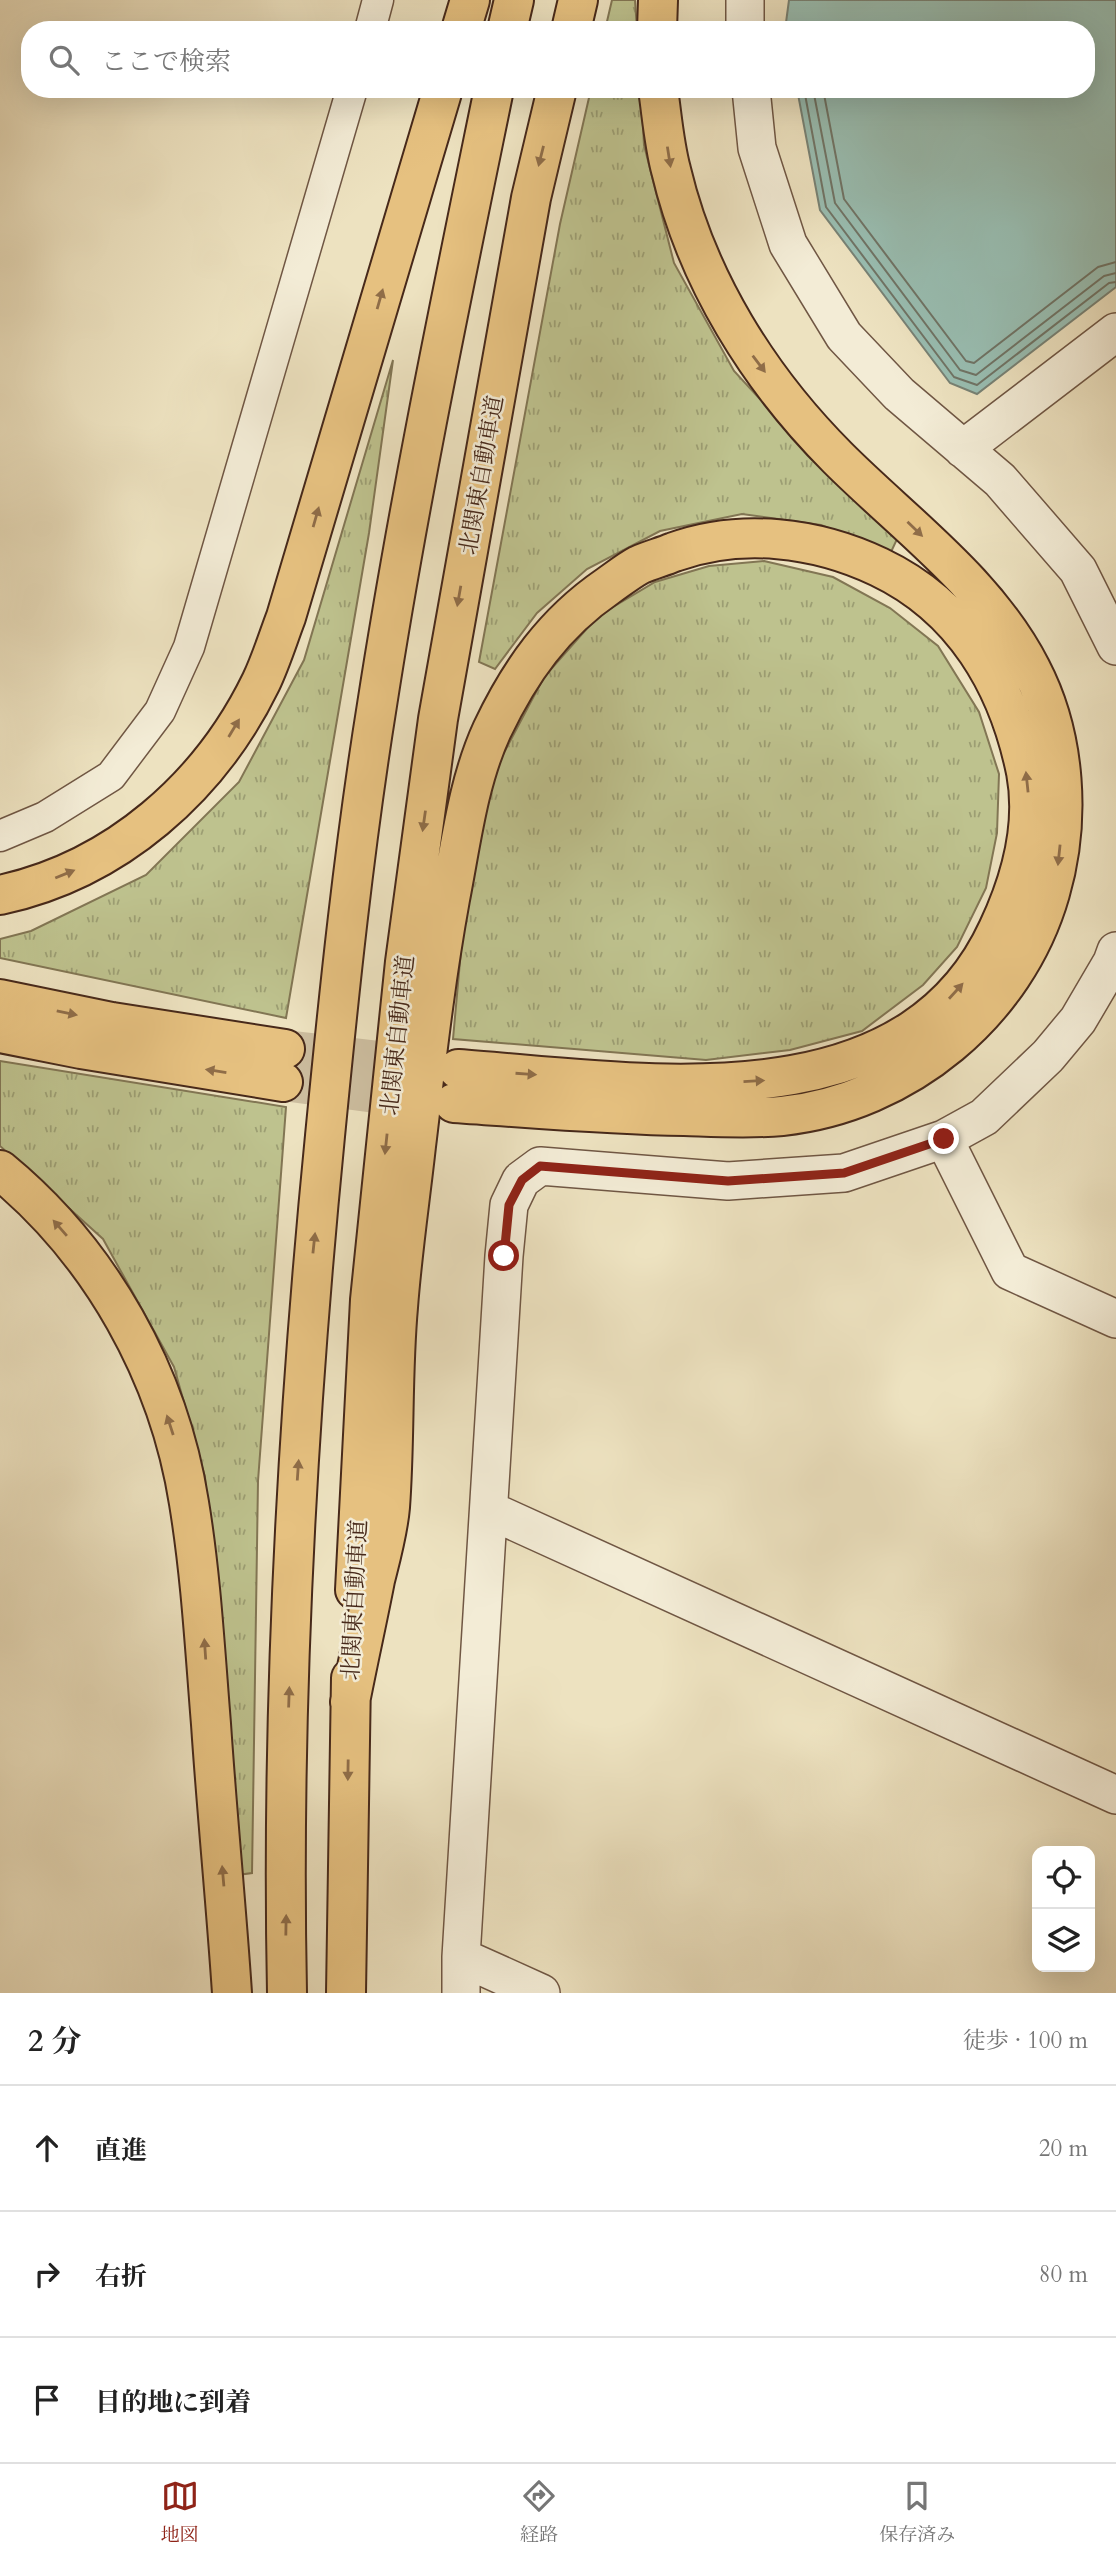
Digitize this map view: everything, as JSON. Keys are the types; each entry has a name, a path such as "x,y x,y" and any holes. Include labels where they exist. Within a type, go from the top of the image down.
{"highway":[{"path":"464,21 470,0"},
{"path":"509,21 514,0"},
{"path":"573,21 578,0"},
{"path":"657,21 658,0"},
{"path":"0,895 28,889 90,863 149,825 197,780 231,734 261,681 286,617 440,98"},
{"path":"288,1993 289,1700 296,1513 309,1298 343,952 376,708 422,441 492,98"},
{"name":"北関東自動車道","path":"346,1993 350,1702 370,1300 405,962 442,691 531,198 555,98"},
{"path":"350,1702 390,1514 398,1309 436,971 468,804 490,734 522,675 551,633 589,599 638,566 692,546 746,538 799,540 848,552 899,576 941,609 976,647 999,687 1018,733 1028,784 1027,839 1015,893 993,940 968,977 936,1013 882,1048 833,1067 771,1080 700,1084 456,1086 651,1115 783,1116 835,1105 889,1084 938,1056 981,1017 1015,972 1042,922 1058,867 1063,818 1062,771 1051,723 1032,671 1006,629 965,579 915,528 837,457 790,404 753,356 719,299 692,236 671,170 659,98"},
{"path":"0,999 112,1022 284,1066 81,1049 0,1033"},
{"path":"0,1170 32,1196 79,1250 116,1304 148,1362 172,1430 189,1501 201,1597 232,1993"}],"street":[{"path":"372,21 378,0"},
{"path":"745,0 745,21"},
{"path":"0,836 45,817 111,776 160,711 193,635 349,98"},
{"path":"752,98 757,148 788,244 844,336 898,394 1000,480 1078,570 1116,646"},
{"path":"963,449 1116,332"},
{"path":"461,1993 504,1256 509,1205 522,1180 540,1166 728,1181 844,1173 944,1139 984,1117 1048,1056 1078,1020 1112,962 1116,950"},
{"path":"944,1139 1010,1271 1116,1319"},
{"path":"489,1510 1116,1795"},
{"path":"461,1957 541,1993"}],"green space":[{"path":"612,0 635,0 636,21 607,21"},
{"path":"589,98 641,98 644,145 674,263 734,371 827,472 898,537 891,552 821,525 742,514 660,531 587,569 537,613 495,669 479,662 560,224"},
{"path":"393,360 369,533 286,1018 0,958 0,939 31,931 146,875 239,782 304,660"},
{"path":"764,561 833,577 890,608 938,646 979,712 999,774 997,833 986,888 957,947 923,985 862,1031 790,1050 706,1060 453,1039 468,873 498,764 544,677 598,616 655,582 709,566"},
{"path":"0,1061 286,1107 258,1481 252,1873 237,1875 205,1477 174,1367 103,1239 0,1146"}],"water":[{"path":"789,0 1116,0 1116,287 977,394 950,383 820,210 799,98 1095,98 1095,21 786,21"}],"tunnel":[{"path":"285,1049 429,1066"},
{"path":"283,1082 424,1100"}],"route":[{"path":"504,1256 509,1205 522,1180 540,1166 728,1181 844,1173 944,1139"}]}
